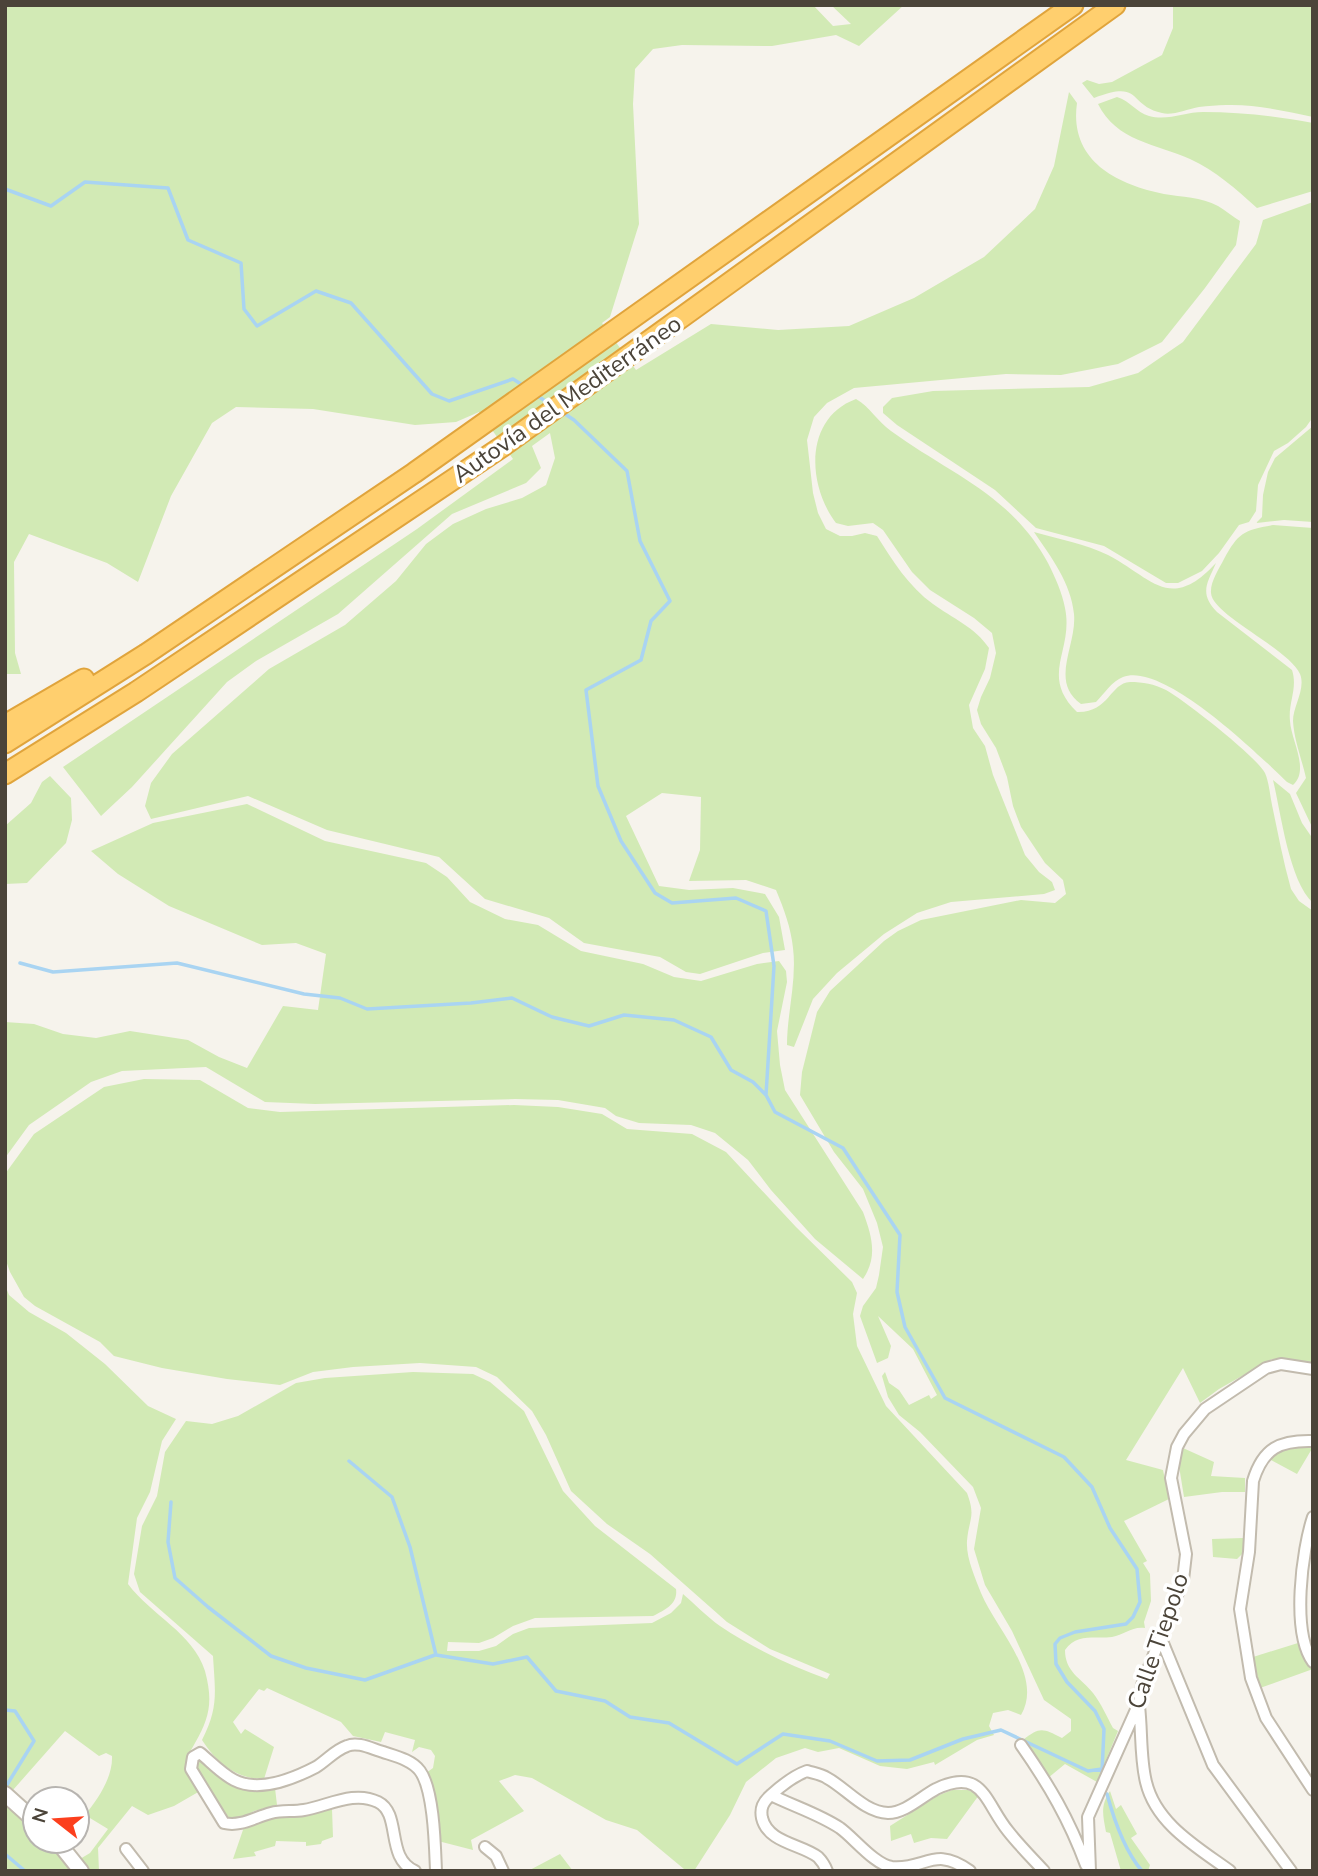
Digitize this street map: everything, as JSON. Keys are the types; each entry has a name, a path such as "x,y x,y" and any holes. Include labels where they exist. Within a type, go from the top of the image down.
{"highway":[{"name":"Autovía del Mediterráneo","path":"5,743 146,654 414,473 1073,5"},
{"name":"Autovía del Mediterráneo","path":"5,774 136,692 503,446 1115,5"},
{"path":"5,725 111,663 146,654"}],"street":[{"name":"Calle Tiepolo","path":"1089,1871 1088,1817 1139,1703 1142,1685 1183,1580 1186,1554 1171,1478 1171,1467 1180,1441 1205,1409 1266,1368 1281,1364 1313,1369"},
{"path":"1313,1441 1293,1440 1279,1445 1269,1451 1256,1471 1253,1481 1249,1552 1240,1609 1248,1665 1256,1696 1266,1718 1313,1790"},
{"path":"1313,1517 1306,1537 1300,1613 1302,1635 1313,1662"},
{"path":"1160,1636 1213,1765 1291,1871"},
{"path":"1139,1703 1146,1781 1154,1801 1168,1823 1183,1837 1230,1871"},
{"path":"415,1871 400,1858 390,1815 381,1803 365,1798 344,1799 302,1811 274,1812 235,1825 224,1823 191,1769 193,1757 200,1753 234,1780 249,1785 267,1784 292,1777 317,1766 346,1746 355,1744 402,1758 419,1769 426,1783 435,1839 436,1871"},
{"path":"1021,1745 1049,1785 1074,1833 1089,1871"},
{"path":"827,1871 817,1857 783,1841 764,1826 760,1811 764,1801 771,1795 790,1779 807,1771 825,1776 868,1807 887,1813 901,1810 945,1786 966,1782 984,1792 1008,1832 1045,1871"},
{"path":"6,1795 21,1808"},
{"path":"771,1795 826,1820 881,1862 892,1867 943,1858 956,1861 970,1871"},
{"path":"485,1847 496,1856 503,1871"},
{"path":"126,1849 143,1871"},
{"path":"68,1855 81,1871"}],"green space":[{"path":"5,5 813,5 833,26 851,24 831,5 904,5 859,46 836,35 772,46 682,45 653,49 635,69 633,104 639,224 610,317 602,323 636,370 711,324 778,330 849,326 914,298 984,257 1035,209 1054,166 1069,92 1077,103 1076,123 1080,140 1099,166 1113,176 1146,190 1212,203 1240,221 1236,245 1162,342 1118,364 1061,375 1006,374 854,388 827,403 814,417 807,440 813,493 826,529 840,536 865,533 877,536 916,590 970,629 989,648 985,669 969,705 973,728 985,746 993,775 1025,855 1039,872 1052,882 1055,890 1044,894 951,902 917,913 884,934 837,973 813,999 794,1047 787,1045 794,972 793,948 787,919 776,890 746,880 689,881 700,850 701,797 662,793 626,816 659,886 689,890 733,888 765,894 779,917 785,950 763,953 700,974 686,972 660,957 584,943 549,918 485,899 439,857 327,830 248,796 151,819 145,806 151,783 172,754 269,669 345,625 396,581 426,544 453,524 486,509 522,498 546,485 555,458 550,433 532,446 541,468 526,483 452,514 338,614 256,661 227,682 132,787 101,816 63,767 417,529 513,459 479,412 456,422 415,425 313,409 236,407 212,423 171,496 138,582 107,563 29,534 14,562 15,653 21,674 5,674"},
{"path":"1173,5 1313,5 1313,117 1270,108 1237,105 1199,107 1166,114 1143,105 1128,92 1120,91 1094,98 1082,83 1087,80 1099,84 1112,82 1162,55 1173,28"},
{"path":"1117,97 1144,114 1156,117 1217,112 1313,123 1313,191 1257,208 1208,169 1190,159 1138,140 1115,126 1098,104"},
{"path":"1313,202 1313,417 1288,443 1274,451 1258,485 1256,511 1249,522 1239,525 1202,571 1178,583 1166,583 1104,546 1036,528 995,490 883,413 883,407 892,398 933,391 1089,387 1138,373 1183,342 1256,244 1263,220"},
{"path":"856,399 891,431 998,503 1017,520 1033,540 1051,568 1064,602 1067,623 1060,662 1060,686 1077,712 1096,708 1123,684 1135,682 1153,685 1166,690 1188,705 1259,765 1268,780 1291,889 1299,901 1313,911 1313,1363 1272,1359 1200,1403 1183,1368 1126,1460 1163,1470 1169,1499 1124,1521 1147,1561 1143,1563 1150,1574 1151,1601 1144,1622 1145,1628 1136,1628 1112,1637 1080,1639 1065,1650 1068,1664 1074,1674 1093,1693 1113,1728 1118,1731 1097,1782 1065,1764 1048,1778 1023,1740 1041,1730 1062,1738 1071,1731 1071,1719 1044,1700 1012,1631 985,1585 974,1549 981,1508 973,1487 920,1432 899,1415 888,1397 882,1376 885,1372 889,1383 899,1390 909,1405 929,1395 931,1399 937,1395 913,1349 878,1316 891,1346 888,1358 877,1363 860,1316 863,1306 876,1288 879,1275 883,1247 877,1223 863,1189 834,1152 800,1095 802,1072 817,1012 830,991 884,941 921,920 1021,900 1055,903 1066,894 1063,880 1045,863 1021,827 1007,777 977,710 990,678 996,653 992,633 930,590 912,572 883,530 873,523 848,526 836,523 826,508 816,472 819,437 827,421 839,408"},
{"path":"1313,426 1313,522 1284,520 1256,523 1262,517 1268,472 1275,458"},
{"path":"1273,525 1313,528 1313,829 1296,793 1306,778 1293,721 1301,686 1300,674 1281,653 1224,611 1211,593 1215,576 1238,538 1248,531"},
{"path":"1034,532 1099,551 1149,581 1173,589 1186,586 1200,578 1216,563 1206,588 1211,605 1292,670 1294,683 1290,721 1300,763 1298,779 1293,785 1210,713 1162,683 1140,676 1123,677 1096,702 1081,704 1067,685 1067,662 1074,626 1069,592"},
{"path":"50,776 71,798 72,820 66,843 27,883 5,884 5,826 31,803 42,782"},
{"path":"1273,780 1290,794 1302,823 1313,839 1313,903 1305,893 1292,863"},
{"path":"247,804 325,841 426,863 447,877 470,902 505,919 538,925 581,951 643,964 674,977 701,981 757,964 779,961 786,971 787,982 777,1031 785,1090 863,1212 872,1254 871,1263 863,1279 815,1239 748,1160 715,1133 691,1125 639,1123 616,1116 605,1108 558,1100 315,1104 265,1102 206,1067 122,1071 91,1082 29,1125 5,1158 5,1022 34,1024 63,1034 96,1038 130,1031 188,1040 247,1068 283,1006 318,1010 326,954 296,943 262,945 169,906 118,874 91,851 153,823"},
{"path":"144,1079 200,1080 248,1108 280,1112 514,1105 558,1107 602,1114 627,1129 692,1134 726,1152 852,1282 857,1293 853,1314 857,1346 886,1406 967,1493 971,1513 967,1541 969,1561 981,1593 1022,1669 1027,1685 1021,1715 1008,1710 993,1713 989,1726 994,1735 977,1740 935,1765 934,1762 907,1769 880,1766 839,1748 818,1752 805,1748 776,1758 746,1782 730,1815 694,1871 684,1869 637,1830 606,1820 532,1778 515,1775 499,1781 524,1811 471,1840 473,1850 438,1841 431,1781 426,1773 433,1768 435,1756 431,1750 419,1747 412,1752 415,1740 385,1732 381,1742 353,1736 341,1722 267,1688 264,1691 259,1689 233,1722 241,1734 245,1729 274,1747 264,1779 245,1776 228,1768 202,1740 213,1708 213,1656 140,1592 134,1574 142,1526 157,1496 165,1452 186,1421 212,1424 238,1416 296,1383 325,1378 413,1372 473,1374 490,1382 524,1411 563,1491 595,1526 676,1589 673,1602 653,1616 535,1618 479,1643 448,1642 447,1651 479,1651 496,1646 513,1634 529,1628 652,1623 671,1613 681,1603 683,1594 710,1619 759,1649 827,1679 830,1674 770,1649 727,1622 650,1554 607,1524 571,1491 532,1411 497,1377 476,1367 420,1363 353,1367 313,1372 280,1385 227,1379 162,1368 114,1356 100,1342 35,1306 24,1297 5,1258 5,1174 34,1134 104,1087"},
{"path":"5,1285 9,1295 29,1312 66,1333 105,1364 148,1406 176,1419 162,1441 150,1492 137,1518 128,1584 181,1635 199,1658 209,1691 209,1708 187,1762 200,1791 174,1806 148,1815 132,1806 98,1848 99,1871 89,1871 80,1859 91,1855 108,1829 91,1819 91,1807 107,1780 112,1756 106,1753 99,1756 65,1731 13,1790 5,1785"},
{"path":"1313,1447 1297,1474 1269,1459 1282,1449"},
{"path":"1183,1448 1214,1462 1211,1476 1245,1478 1245,1492 1184,1497 1179,1466"},
{"path":"1243,1538 1243,1553 1237,1559 1213,1557 1212,1539"},
{"path":"1298,1643 1313,1669 1260,1688 1253,1657"},
{"path":"198,1759 240,1788 275,1788 277,1805 254,1811 239,1820 229,1818 196,1769"},
{"path":"952,1790 968,1790 979,1795 947,1839 931,1838 914,1843 911,1834 891,1841 890,1826 937,1796"},
{"path":"1110,1791 1116,1809 1121,1805 1137,1834 1131,1838 1150,1865 1148,1871 1121,1871 1104,1821 1104,1806"},
{"path":"5,1802 21,1815 21,1855 63,1855 73,1871 5,1871"},
{"path":"332,1809 333,1837 321,1844 306,1846 306,1842 276,1841 275,1846 254,1852 256,1856 233,1859 244,1827 278,1815"},
{"path":"560,1854 573,1871 528,1871"}],"waterway":[{"path":"5,189 51,206 85,182 168,188 188,240 241,263 244,309 257,326 316,291 351,303 432,394 449,401 513,379 524,386"},
{"path":"536,395 550,404"},
{"path":"562,412 574,420 627,471 640,541 670,601 651,621 641,660 586,690 598,786 621,841 655,893 672,903 736,898 766,911 774,966 766,1095 775,1112 843,1148 900,1235 897,1292 905,1327 945,1398 1064,1457 1092,1487 1110,1528 1137,1569 1140,1602 1133,1617 1126,1624 1075,1632 1060,1638 1055,1644 1056,1664 1067,1682 1095,1711 1104,1729 1102,1772"},
{"path":"20,963 53,972 177,963 304,994 340,998 367,1009 512,998 552,1017 589,1026 624,1015 674,1020 711,1037 731,1070 753,1082 766,1095"},
{"path":"349,1461 392,1497 410,1547 436,1655 493,1664 527,1657 556,1691 605,1701 630,1717 669,1723 737,1764 783,1734 830,1741 877,1761 910,1760 963,1739 1001,1730 1088,1771 1102,1769"},
{"path":"171,1502 168,1542 175,1578 271,1656 306,1668 365,1680 435,1655"},
{"path":"5,1710 15,1711 34,1741 5,1788"},
{"path":"1107,1794 1125,1844 1142,1871"},
{"path":"5,1854 25,1871"}]}
